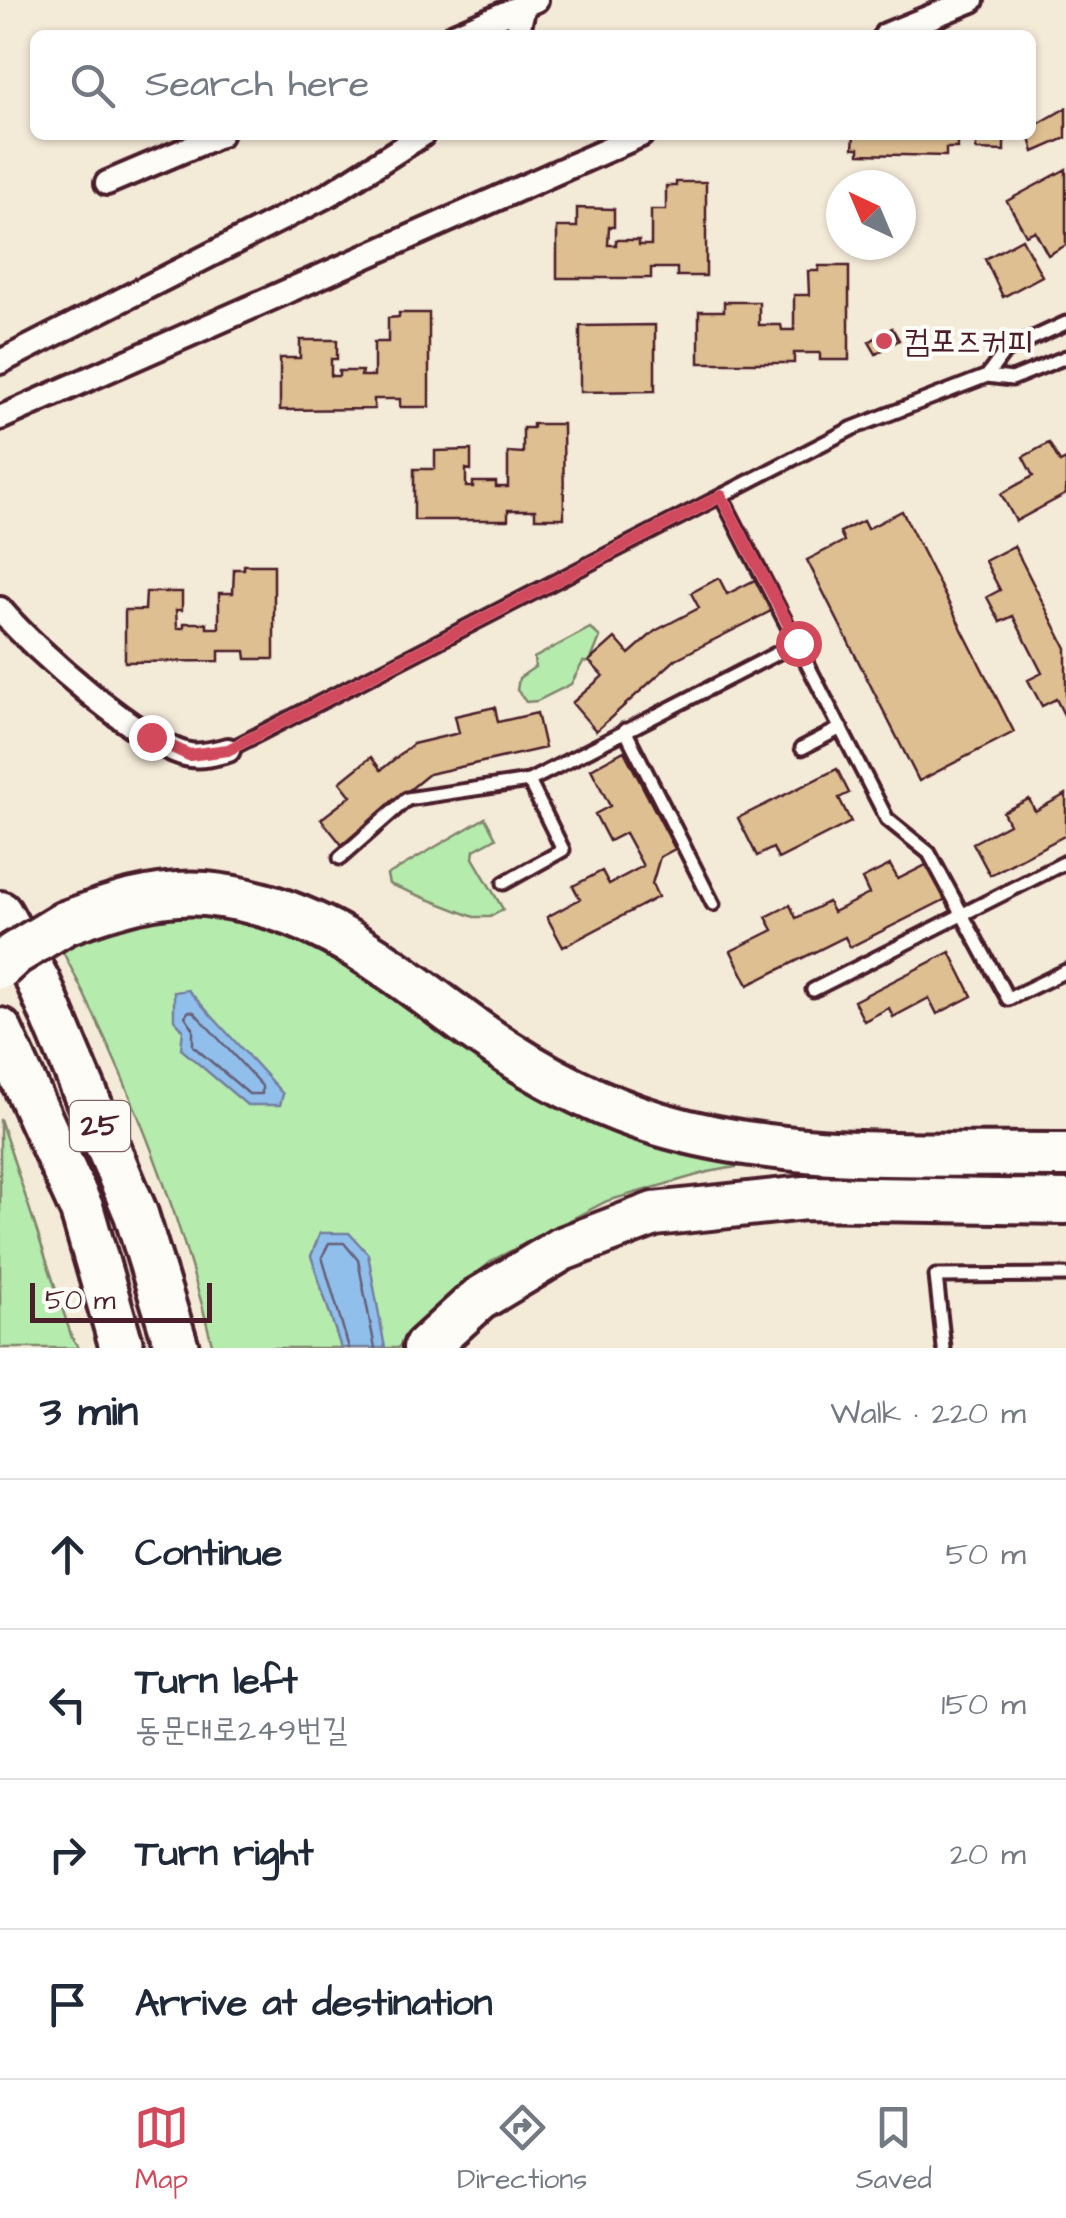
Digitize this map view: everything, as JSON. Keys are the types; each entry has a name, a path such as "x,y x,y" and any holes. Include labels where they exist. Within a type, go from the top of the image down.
{"highway":[{"path":"0,968 14,954 65,923 107,908 157,897 203,894 262,904 318,923 388,964 474,1030 568,1089 660,1124 788,1150 1066,1156"},
{"name":"25","path":"0,912 38,980 136,1214 177,1348"},
{"name":"25","path":"0,1030 82,1210 122,1348"},
{"path":"425,1348 479,1299 562,1249 654,1214 805,1198 1066,1202"}],"street":[{"path":"898,30 972,0"},
{"path":"466,30 530,3"},
{"path":"520,30 530,3"},
{"path":"107,183 208,140"},
{"path":"0,362 330,194 414,140"},
{"path":"0,418 631,140"},
{"path":"0,609 38,648 151,737 189,755 228,750"}],"lane":[{"path":"987,376 1005,351 1066,323"},
{"path":"228,750 853,428 987,376 1012,378 1066,357"},
{"path":"721,496 887,818 930,853 1008,999 1066,970"},
{"path":"340,858 408,799 529,781 798,643"},
{"path":"802,748 841,728"},
{"path":"625,730 713,904"},
{"path":"504,882 563,850 529,781"},
{"path":"813,990 1066,862"},
{"path":"944,1348 936,1276 1066,1275"}],"green space":[{"path":"590,628 600,637 590,662 583,662 571,684 537,701 526,702 517,690 519,678 535,667 534,658"},
{"path":"485,818 496,838 474,850 473,858 503,909 490,917 474,917 389,884 387,875"},
{"path":"207,900 345,954 764,1162 708,1172 607,1201 493,1260 411,1329 398,1348 213,1348 168,1194 149,1144 108,1044 61,948 131,915"},
{"path":"0,1119 72,1338 79,1348 0,1348"}],"water":[{"path":"188,990 283,1094 280,1105 247,1105 181,1049 183,1030 174,1019 174,992"},
{"path":"320,1233 349,1233 368,1254 385,1348 341,1348 311,1256"}],"building":[{"path":"1066,108 1066,138 1034,152 1030,140 1036,140 1036,125"},
{"path":"854,140 957,140 957,148 946,148 946,156 859,154 859,148 853,148"},
{"path":"976,140 1004,140 1004,151 976,150"},
{"path":"1066,169 1066,245 1048,255 1035,231 1026,235 1007,201"},
{"path":"676,182 706,182 706,276 677,276 677,268 651,268 651,278 557,278 557,227 577,227 577,208 614,209 608,245 616,245 616,240 639,240 639,245 651,245 651,210 666,210 666,186 676,186"},
{"path":"1022,239 1042,276 1003,297 985,259"},
{"path":"819,266 849,266 849,360 820,360 820,353 794,353 794,363 699,363 699,311 724,311 724,302 759,302 759,325 781,325 782,330 794,330 794,295 809,295 808,271 819,271"},
{"path":"399,313 429,313 429,407 400,407 400,399 374,399 374,409 280,410 280,358 300,358 300,340 337,340 337,359 331,359 331,376 339,376 339,371 362,371 361,376 374,376 374,342 388,342 388,318 399,317"},
{"path":"655,325 655,391 580,392 580,326"},
{"name":"컴포즈커피","path":"892,328 899,340 876,354 869,342"},
{"path":"533,424 563,424 564,518 535,518 535,510 508,510 508,520 414,520 414,469 435,469 435,451 471,450 466,487 473,487 473,482 496,482 496,487 508,487 508,452 523,453 523,428 533,428"},
{"path":"1049,443 1060,462 1066,459 1066,494 1016,521 1001,494 1033,476 1023,457"},
{"path":"902,511 1014,732 919,781 807,560 844,541 840,532 863,521 867,529"},
{"path":"1014,546 1066,648 1066,719 1056,699 1042,706 1028,680 1042,673 1013,616 1000,622 987,597 1000,590 985,561"},
{"path":"244,565 274,565 274,659 246,659 245,651 219,651 219,661 125,662 125,610 145,610 146,592 182,592 182,610 176,610 177,628 184,628 184,623 207,623 207,628 219,628 219,593 233,593 234,569 244,569"},
{"path":"719,578 727,594 757,579 773,610 676,659 596,731 572,703 603,676 589,661 615,638 629,654 655,631 699,608 691,593"},
{"path":"495,707 498,722 537,713 545,748 429,774 342,845 321,819 351,796 340,782 371,757 381,770 413,744 459,733 455,716"},
{"path":"624,751 675,849 660,857 652,884 658,897 563,947 547,917 580,899 573,886 602,871 609,884 643,866 625,833 609,841 595,814 610,806 591,769"},
{"path":"837,769 849,793 839,798 851,822 778,859 773,848 757,856 738,818"},
{"path":"1066,794 1066,835 990,875 973,843 1009,824 1003,812 1029,799 1035,811"},
{"path":"928,864 946,899 850,947 845,937 748,985 731,951 773,930 766,917 790,905 796,918 828,902 833,912 869,894 862,879 890,865 898,879"},
{"path":"950,952 972,996 937,1014 929,998 893,1017 889,1008 864,1021 854,1001"}],"place":[{"name":"컴포즈커피","path":"884,341"}],"route":[{"path":"151,737 189,755 228,750 721,496 798,643"}]}
